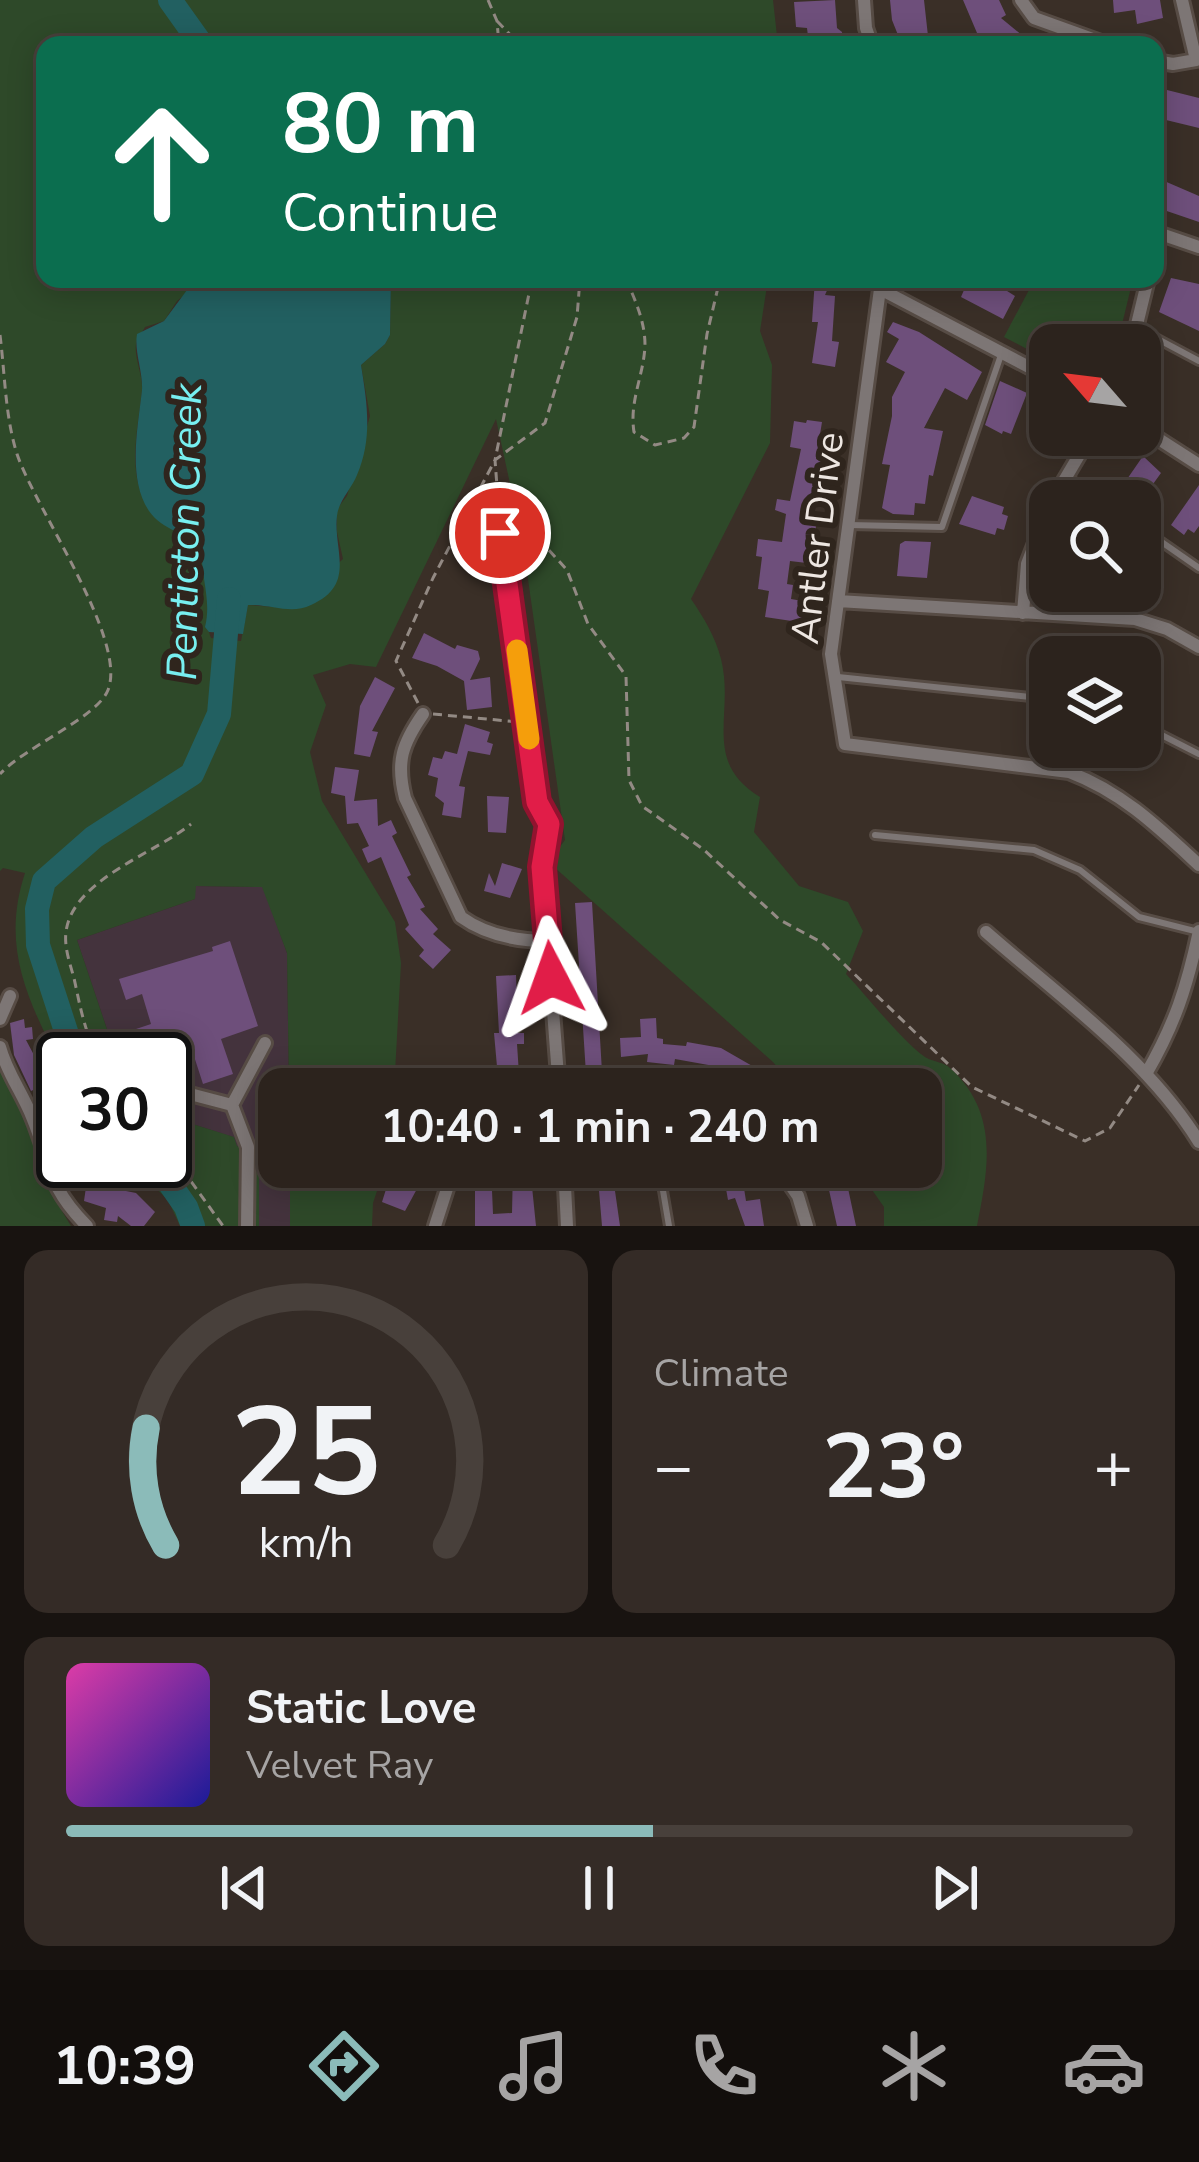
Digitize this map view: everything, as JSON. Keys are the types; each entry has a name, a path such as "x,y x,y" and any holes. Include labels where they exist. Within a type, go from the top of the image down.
{"street":[{"path":"864,0 869,36"},
{"path":"1022,0 1034,18 1083,36"},
{"path":"1164,63 1196,60 1182,0"},
{"path":"1164,234 1199,247"},
{"path":"1138,324 1146,288"},
{"name":"Antler Drive","path":"1029,367 880,289 831,654 845,744 1069,772 1127,800 1199,865"},
{"path":"1161,441 1199,465"},
{"path":"1064,480 1078,456"},
{"path":"1022,613 1029,559"},
{"path":"838,601 1135,620 1167,629 1199,647"},
{"path":"423,714 402,742 400,779 461,916 478,929 549,941"},
{"path":"549,824 542,867 558,1068"},
{"path":"1146,1074 1184,1000 1199,931"},
{"path":"986,932 1146,1074 1178,1108 1199,1142"},
{"path":"0,1019 10,996"},
{"path":"248,1226 248,1147 232,1105 265,1043"},
{"path":"0,1047 36,1127 51,1180 66,1206 87,1226"},
{"path":"192,1095 232,1105"},
{"path":"435,1226 447,1188"},
{"path":"565,1188 567,1226"},
{"path":"792,1188 807,1226"}],"lane":[{"path":"1161,341 1199,361"},
{"path":"848,525 942,526 1002,352"},
{"path":"1066,476 1072,480"},
{"path":"500,533 537,802 549,824"},
{"path":"1161,542 1199,568"},
{"path":"835,677 1029,697"},
{"path":"1161,735 1199,754"},
{"path":"875,835 1034,850 1080,870 1139,917 1199,931"},
{"path":"663,1188 669,1226"}],"path":[{"path":"488,0 498,36"},
{"path":"496,21 511,36"},
{"path":"500,533 495,460 530,288"},
{"path":"526,723 423,714 396,661 495,460 545,423 577,317 579,288"},
{"path":"629,288 645,343 631,414 634,432 656,445 684,438 694,427 718,288"},
{"path":"0,335 16,451 101,625 112,661 109,689 96,708 38,742 0,774"},
{"path":"507,581 532,546 547,548 568,570 588,624 626,676 629,780 642,806 703,849 780,920 821,942 972,1087 1085,1141 1110,1128 1146,1074"},
{"path":"87,1032 67,950 68,923 77,904 100,881 170,841 190,824"},
{"path":"192,1183 223,1226"}],"shaded area":[{"path":"195,886 263,887 287,953 289,1068 258,1068 258,1154 236,1146 233,1137 192,1124 192,1032 108,1032 77,940 195,899"},
{"path":"259,1188 290,1188 290,1226 259,1226"}],"green space":[{"path":"0,0 773,0 777,36 36,36 36,288 193,288 164,321 145,327 137,342 142,390 136,468 146,502 203,548 211,638 241,641 248,605 288,608 343,559 337,509 347,496 370,416 361,365 390,335 391,288 767,288 760,331 772,365 770,443 691,599 721,659 725,752 742,783 760,797 754,832 799,886 848,902 863,931 846,974 916,1049 950,1068 977,1104 986,1163 977,1226 884,1226 884,1207 871,1188 942,1188 942,1068 778,1068 553,866 565,840 523,544 496,419 376,667 350,664 313,675 326,705 310,752 322,801 395,922 401,963 395,1068 289,1068 287,953 262,887 196,886 195,899 77,940 108,1032 44,1032 29,998 17,951 18,900 25,873 0,871"},
{"path":"1030,288 1131,288 1122,324 1029,324 1029,350 1004,337"},
{"path":"0,1067 26,1116 36,1149 36,1188 48,1188 71,1226 0,1226"},
{"path":"192,1124 234,1137 237,1146 258,1154 259,1226 180,1226 168,1200 155,1188 192,1188"},
{"path":"290,1188 378,1188 372,1226 290,1226"}],"water":[{"path":"391,288 390,335 361,365 367,434 357,475 338,511 340,566 334,587 303,608 248,605 243,634 209,632 205,627 202,548 149,511 138,483 142,390 137,334 164,321 187,290"}],"building":[{"path":"835,0 837,28 842,36 808,36 807,28 796,27 794,2"},
{"path":"890,0 924,0 928,36 898,36"},
{"path":"963,0 999,0 1006,15 1001,18 1023,36 978,36"},
{"path":"1113,0 1160,0 1163,18 1137,24 1135,10 1114,13"},
{"path":"1164,89 1199,98 1199,128 1166,123"},
{"path":"1164,181 1199,196 1199,222 1164,210"},
{"path":"1171,278 1199,284 1199,331 1159,312"},
{"path":"814,288 828,288 825,295 835,296 832,341 839,342 835,367 812,363 818,322 812,322"},
{"path":"960,288 1002,288 1015,296 1003,319 961,297"},
{"path":"893,322 919,332 982,372 967,400 945,388 924,428 943,431 925,504 915,503 914,515 882,508 890,465 882,464 892,397 905,372 886,362 899,339 887,332"},
{"path":"1000,381 1027,393 1011,434 985,425"},
{"path":"794,421 822,422 816,459 827,465 819,490 814,489 810,512 816,520 815,564 790,561 787,584 793,585 791,599 808,602 805,623 765,617 769,591 758,589 762,557 756,556 758,539 782,542 786,514 775,510 777,499 790,501 801,449 790,447"},
{"path":"1143,456 1161,473 1156,480 1126,480"},
{"path":"1199,485 1199,526 1184,535 1171,525"},
{"path":"972,496 1004,507 1002,514 1008,516 1004,530 997,528 995,535 959,524"},
{"path":"931,542 927,578 897,576 900,544"},
{"path":"424,633 455,649 457,645 478,651 480,659 470,680 490,677 492,707 467,710 464,681 412,658"},
{"path":"375,677 395,688 372,731 378,732 370,757 354,754 360,706"},
{"path":"465,724 490,732 487,742 493,744 490,755 468,751 459,786 465,787 461,818 442,815 444,803 435,796 438,778 428,775 433,757 442,759 445,751 457,754"},
{"path":"335,767 359,770 354,801 377,799 378,826 391,820 397,833 392,836 411,875 407,877 425,907 420,909 438,929 433,934 451,950 433,969 419,956 424,950 405,929 409,925 381,857 368,863 362,849 369,846 358,823 347,824 345,796 331,793"},
{"path":"487,796 509,797 506,833 488,832"},
{"path":"502,863 522,869 510,898 484,891 489,873 495,886"},
{"path":"592,902 602,1068 586,1068 575,903"},
{"path":"230,941 258,1026 221,1039 233,1074 203,1084 192,1050 192,1032 137,1032 151,1024 142,994 126,1000 119,979 213,951 212,947"},
{"path":"516,975 518,1033 524,1033 524,1044 517,1044 519,1068 497,1068 496,976"},
{"path":"656,1018 657,1038 663,1044 686,1046 687,1042 721,1048 756,1068 717,1068 675,1059 674,1065 647,1062 648,1054 621,1057 620,1038 641,1037 640,1019"},
{"path":"24,1019 25,1028 32,1027 33,1039 26,1040 36,1059 36,1089 31,1091 14,1055 10,1023"},
{"path":"86,1188 127,1188 155,1212 144,1226 131,1226 118,1216 117,1222 104,1220 106,1208 84,1201"},
{"path":"386,1188 417,1188 405,1211 382,1202"},
{"path":"475,1188 492,1188 493,1214 512,1213 513,1188 532,1188 536,1226 475,1226"},
{"path":"599,1188 634,1188 615,1191 620,1226 602,1226"},
{"path":"726,1188 744,1188 746,1201 760,1199 764,1226 745,1226 735,1198 728,1200"},
{"path":"848,1188 856,1226 837,1226 829,1190"}],"waterway":[{"name":"Penticton Creek","path":"170,0 196,36"},
{"name":"Penticton Creek","path":"66,1032 38,945 37,909 44,881 94,837 192,774 219,714 229,599"},
{"name":"Penticton Creek","path":"173,1188 193,1226"}],"slow traffic":[{"path":"517,650 529,739"}],"route":[{"path":"500,533 537,802 549,824 542,867 551,978"}]}
